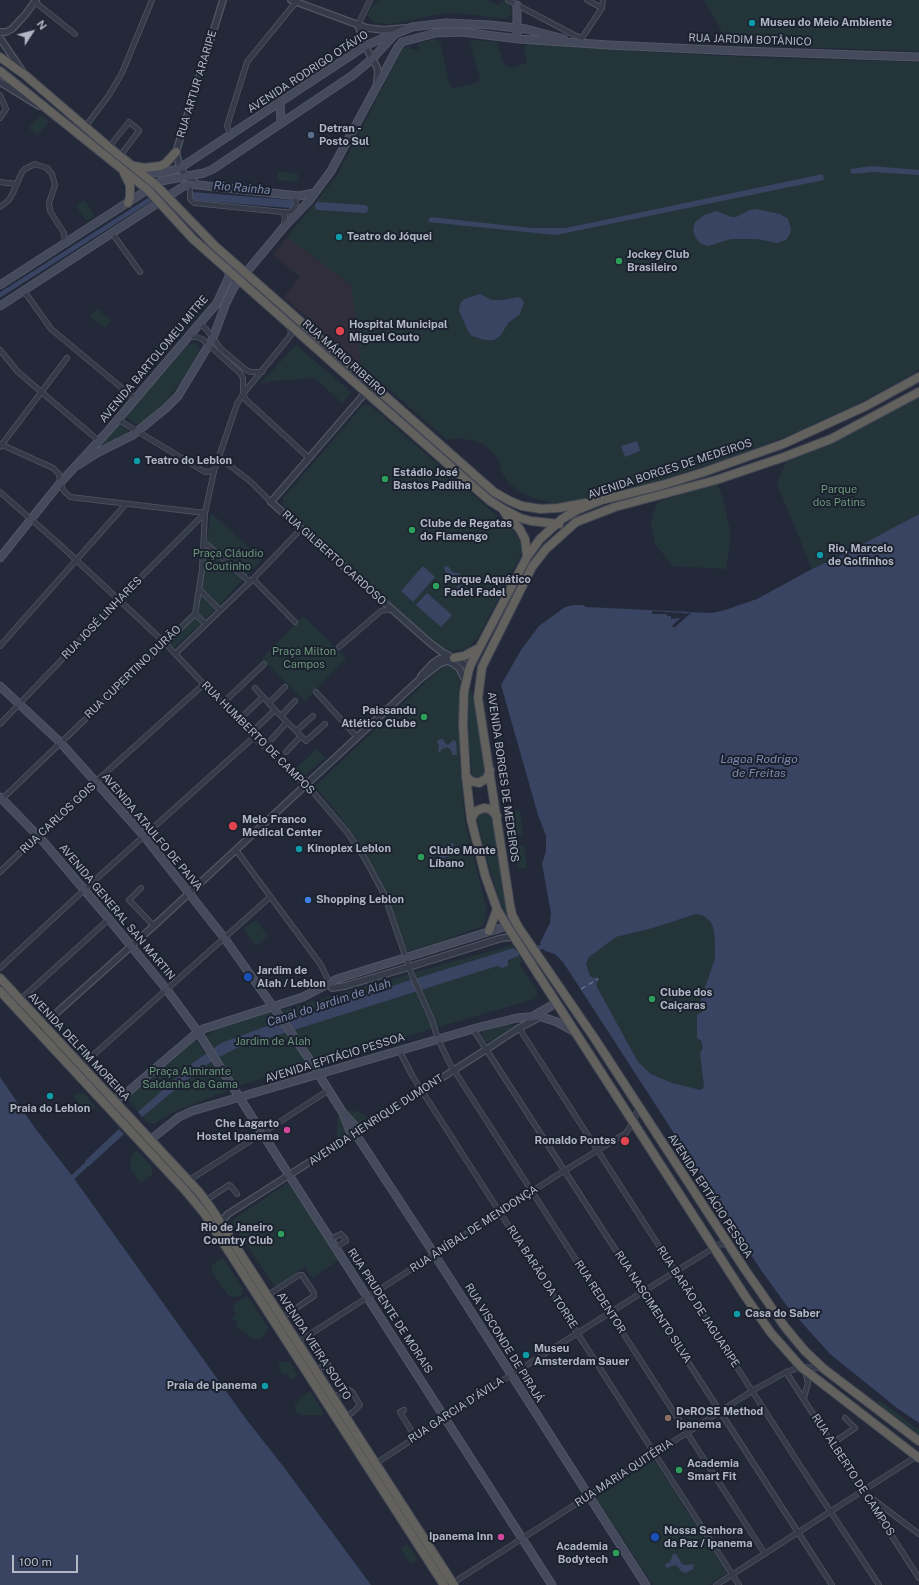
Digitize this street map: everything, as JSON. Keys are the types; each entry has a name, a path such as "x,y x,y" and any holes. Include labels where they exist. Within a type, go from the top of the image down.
{"highway":[{"name":"RUA MÁRIO RIBEIRO","path":"0,57 26,75 109,147 156,185 201,232 245,273 494,492 522,506 550,509 602,500"},
{"name":"RUA MÁRIO RIBEIRO","path":"0,71 148,190 188,234 478,491 503,509 530,521 556,524 576,522"},
{"path":"133,166 144,168 160,166 165,164 176,152"},
{"path":"118,166 127,176 130,185 130,197 128,203"},
{"name":"AVENIDA BORGES DE MEDEIROS","path":"507,926 497,909 485,875 472,819 466,776 463,724 466,682 469,669 527,557 540,539 556,524 569,515 602,500 662,485 783,444 866,406 919,377"},
{"name":"AVENIDA BORGES DE MEDEIROS","path":"519,928 512,915 510,905 478,698 482,668 532,568 546,549 576,522 615,507 716,480 784,457 831,439 919,392"},
{"path":"866,406 875,411 871,418"},
{"path":"503,509 509,519 519,528 525,539 527,557"},
{"path":"452,657 464,656 480,648"},
{"path":"469,669 478,698"},
{"path":"466,776 474,782 482,782 487,778 490,768"},
{"path":"472,819 476,811 484,808 490,809 497,816"},
{"path":"490,931 497,909"},
{"path":"507,926 519,928"},
{"name":"AVENIDA EPITÁCIO PESSOA","path":"507,926 714,1248 771,1333 801,1367 918,1457"},
{"name":"AVENIDA EPITÁCIO PESSOA","path":"519,928 595,1039 744,1268 785,1327 804,1350 824,1368 919,1442"},
{"name":"AVENIDA DELFIM MOREIRA","path":"0,978 141,1130"},
{"name":"AVENIDA DELFIM MOREIRA","path":"0,991 136,1138"},
{"path":"556,1003 562,991"},
{"path":"115,1115 122,1117 140,1135 150,1140"},
{"name":"AVENIDA VIEIRA SOUTO","path":"141,1130 188,1181 221,1222 453,1584"},
{"name":"AVENIDA VIEIRA SOUTO","path":"136,1138 194,1200 301,1362 444,1585"},
{"path":"738,1285 745,1289 749,1285 744,1268"},
{"path":"752,1306 748,1295 751,1291 755,1290 764,1298"},
{"path":"301,1362 306,1363 321,1384 328,1388"},
{"path":"863,1415 868,1411 870,1404"},
{"path":"878,1427 872,1417 874,1412 880,1412"}],"main road":[{"path":"517,5 516,28 518,39"},
{"name":"RUA JARDIM BOTÂNICO","path":"395,34 412,27 454,23 516,28 609,45 739,51 919,56"},
{"name":"RUA JARDIM BOTÂNICO","path":"402,42 436,33 461,32 518,39 581,40"},
{"name":"AVENIDA RODRIGO OTÁVIO","path":"141,172 163,173 180,168 365,46 395,34"},
{"name":"AVENIDA RODRIGO OTÁVIO","path":"0,285 163,180 204,173 218,166 281,122 353,75 372,59 395,34"},
{"name":"AVENIDA BARTOLOMEU MITRE","path":"78,465 138,431 178,396 213,338 226,303 239,280 331,171 402,42"},
{"path":"280,103 281,122"},
{"path":"200,185 201,177 204,173"},
{"path":"0,306 159,201 190,184 304,196 314,193"},
{"name":"AVENIDA BARTOLOMEU MITRE","path":"1,556 60,483 99,441 221,297 230,271 229,258"},
{"name":"AVENIDA ATAULFO DE PAIVA","path":"0,686 60,742 144,836 190,892 225,939 309,1059"},
{"name":"AVENIDA GENERAL SAN MARTIN","path":"1,799 38,836 109,919 167,990 208,1048"},
{"path":"112,1098 122,1096 198,1032 302,997 329,982 507,926"},
{"name":"AVENIDA EPITÁCIO PESSOA","path":"533,1016 556,1003"},
{"name":"AVENIDA EPITÁCIO PESSOA","path":"150,1140 186,1113 208,1105 240,1098 399,1049 517,1018 542,1016 560,1023 575,1032"},
{"name":"RUA PRUDENTE DE MORAIS","path":"208,1048 551,1585"},
{"name":"RUA VISCONDE DE PIRAJÁ","path":"309,1059 343,1113 356,1127 356,1133 646,1585"}],"street":[{"path":"87,127 88,123 109,95 122,73 152,0"},
{"name":"RUA ARTUR ARARIPE","path":"180,168 176,152 223,0"},
{"path":"370,0 358,25 365,46 378,72 375,89"},
{"path":"508,0 581,40 602,8 603,0"},
{"path":"587,0 602,8"},
{"path":"3,32 12,28 36,1 75,34"},
{"path":"230,134 227,126 247,62 293,1 358,25 378,30 412,27"},
{"path":"0,38 26,75"},
{"path":"0,82 55,115"},
{"path":"0,95 6,109 0,118"},
{"path":"109,147 129,122 139,130 120,156"},
{"path":"0,207 8,200 15,189 22,172 29,166 35,164 47,168 51,172 55,187 49,203 50,212 64,233 65,243"},
{"path":"180,168 186,176 200,185"},
{"path":"0,182 16,184"},
{"path":"190,184 190,198 194,203 290,212 296,206 295,198 291,195"},
{"path":"283,212 285,217 284,227"},
{"path":"112,233 140,272"},
{"path":"22,292 27,295 51,329 134,398"},
{"path":"199,323 220,348 248,372 262,372"},
{"path":"206,624 195,614 202,570 206,514 214,471 237,404 243,394 291,335 292,330 289,324"},
{"path":"188,336 202,339 240,373 243,378 243,394 249,403 308,457"},
{"path":"0,350 18,372 99,441"},
{"path":"67,358 1,445 50,466 59,474 60,483 64,491 70,497 206,514"},
{"path":"271,502 308,457 372,385"},
{"path":"117,419 205,472 214,471"},
{"name":"RUA GILBERTO CARDOSO","path":"219,456 251,482 271,502 391,609 438,649 462,662 469,669"},
{"name":"RUA HUMBERTO DE CAMPOS","path":"0,492 77,560 164,642 253,735 305,785 340,824 356,845 370,868 386,901 409,967 438,1039"},
{"path":"0,646 126,504"},
{"name":"RUA JOSÉ LINHARES","path":"0,724 119,600 206,514"},
{"path":"175,654 252,581 301,529"},
{"path":"204,542 252,581 295,622"},
{"path":"199,589 220,610"},
{"path":"381,611 382,601"},
{"path":"339,647 381,611 391,609"},
{"name":"RUA CUPERTINO DURÃO","path":"1,799 195,614"},
{"path":"420,678 427,668 435,661 441,658 452,657"},
{"path":"40,1034 43,1025 154,926 420,678 447,661 459,668 466,682"},
{"path":"223,703 264,664"},
{"name":"RUA CARLOS GOIS","path":"0,872 204,684"},
{"path":"269,703 285,687"},
{"path":"255,688 307,741 325,724"},
{"path":"316,692 357,737"},
{"path":"245,714 263,697"},
{"path":"281,716 295,701"},
{"path":"0,968 253,735 275,710"},
{"path":"296,731 313,716"},
{"path":"270,741 287,722"},
{"path":"286,752 301,736"},
{"path":"236,850 321,965 331,987 336,988 505,937 516,939"},
{"path":"141,888 130,900 154,926"},
{"path":"82,1066 270,897"},
{"path":"20,1000 109,919"},
{"name":"AVENIDA HENRIQUE DUMONT","path":"216,1232 221,1222 228,1214 519,1028 542,1016"},
{"path":"517,1018 519,1028"},
{"name":"RUA BARÃO DE JAGUARIPE","path":"519,1028 830,1512 879,1585"},
{"name":"RUA NASCIMENTO SILVA","path":"474,1029 832,1585"},
{"name":"RUA REDENTOR","path":"438,1039 454,1070 765,1554"},
{"name":"RUA BARÃO DA TORRE","path":"399,1049 421,1090 739,1585"},
{"path":"188,1181 329,1090"},
{"name":"RUA ANÍBAL DE MENDONÇA","path":"298,1342 532,1191 626,1133 634,1122 639,1107"},
{"path":"205,1201 229,1185 237,1194"},
{"path":"331,1239 341,1234 345,1238 346,1241 336,1247"},
{"name":"RUA GARCIA D'ÁVILA","path":"370,1470 376,1463 415,1437 577,1332 714,1248 722,1244 730,1245"},
{"path":"268,1295 299,1275 302,1275 314,1293 314,1296 282,1318"},
{"path":"316,1370 328,1364"},
{"path":"801,1367 805,1371 808,1383 804,1398"},
{"name":"RUA MARIA QUITÉRIA","path":"453,1584 522,1538 752,1391 786,1372 801,1367 824,1368"},
{"name":"RUA ALBERTO DE CAMPOS","path":"786,1372 919,1578"},
{"path":"334,1398 342,1392 349,1390 356,1397 360,1405 354,1412 346,1417"},
{"path":"404,1410 400,1412 415,1437"},
{"path":"833,1443 855,1428 845,1418"},
{"path":"716,1585 918,1457"},
{"path":"864,1491 919,1534"},
{"path":"876,1510 881,1505"}],"shaded area":[{"name":"Hospital Municipal Miguel Couto","path":"287,237 351,285 361,365 284,297 300,277 273,255"}],"green space":[{"path":"380,0 488,0 497,5 504,0 509,5 512,13 508,18 504,19 457,13 439,14 399,23 385,24 376,23 367,15 372,6"},
{"path":"704,0 919,0 919,51 733,45 729,38 724,39 720,28"},
{"name":"Jockey Club Brasileiro","path":"435,39 440,42 450,86 454,88 477,83 479,81 480,78 470,45 474,40 497,42 504,64 510,68 527,63 524,48 526,45 533,42 649,52 765,58 919,62 919,369 895,384 851,407 793,434 722,460 648,484 576,502 552,503 531,497 519,491 508,482 501,471 498,458 486,446 476,441 457,438 447,440 361,365 351,285 287,237 337,176 403,48 409,46 411,49 417,50 419,48 418,44"},
{"path":"41,115 49,122 37,135 29,128"},
{"path":"278,171 298,174 297,182 277,180"},
{"path":"84,200 95,216 87,221 76,206"},
{"path":"97,309 111,320 105,328 90,317"},
{"path":"195,343 199,346 199,352 184,378 163,404 140,424 136,424 125,417 124,414 187,345"},
{"path":"296,345 351,392 342,403 315,378 271,381 260,384"},
{"name":"Parque dos Patins","path":"919,396 919,514 848,552 812,569 777,484 786,462 831,444"},
{"name":"Clube de Regatas do Flamengo","path":"364,404 371,406 510,527 522,544 523,551 477,639 465,649 449,651 440,649 283,505 283,498"},
{"path":"118,424 129,432 97,448"},
{"path":"717,484 722,496 731,534 726,569 673,566 655,544 651,523 657,502"},
{"name":"Praça Cláudio Coutinho","path":"211,513 262,559 206,619 197,612"},
{"name":"Praça Milton Campos","path":"303,616 346,658 305,701 262,659"},
{"path":"194,618 202,623 174,647 168,642"},
{"name":"Clube Monte Líbano","path":"448,665 456,671 460,678 459,755 465,822 487,911 483,926 409,951 405,949 392,909 376,873 358,842 315,786 443,666"},
{"path":"469,690 472,692 485,771 484,775 480,779 474,776 472,772 469,749"},
{"path":"317,749 325,758 301,779 293,771"},
{"path":"484,809 493,815 507,912 505,914 485,853 477,818 478,814"},
{"path":"520,811 523,835 511,836 508,812"},
{"path":"524,845 527,868 518,869 515,847"},
{"name":"Clube dos Caiçaras","path":"696,914 704,916 710,921 713,927 715,941 715,958 700,1002 703,1008 702,1012 697,1015 697,1038 703,1048 700,1053 704,1087 701,1090 672,1083 651,1074 638,1062 596,987 596,983 599,980 590,976 586,964 589,957 616,937 653,928"},
{"path":"256,920 268,936 256,946 243,929"},
{"name":"Jardim de Alah","path":"512,945 522,960 520,965 537,990 537,996 534,999 238,1086 206,1036 220,1026 270,1008 282,1010"},
{"path":"509,1022 512,1023 513,1027 490,1041 485,1041 482,1034 484,1031"},
{"name":"Praça Almirante Saldanha da Gama","path":"196,1040 229,1090 173,1112 154,1124 148,1123 127,1099"},
{"path":"76,1093 84,1094 95,1106 95,1109 88,1111 84,1110 74,1097"},
{"path":"348,1110 359,1112 369,1118 337,1139 338,1116"},
{"path":"135,1151 138,1151 152,1167 152,1174 143,1182 139,1181 130,1168 131,1158"},
{"name":"Rio de Janeiro Country Club","path":"288,1183 340,1259 312,1278 305,1267 275,1287 231,1221"},
{"path":"220,1259 224,1259 243,1289 242,1294 238,1297 233,1297 227,1294 212,1272 211,1269 213,1264"},
{"path":"245,1297 248,1297 268,1327 268,1330 260,1340 251,1338 244,1331 239,1329 236,1326 238,1322 232,1319 233,1316 237,1314 233,1309 235,1303"},
{"path":"281,1362 290,1362 298,1375 291,1380 287,1374 283,1375 279,1369"},
{"path":"310,1391 324,1413 321,1415 301,1415 297,1413 295,1409 295,1405 300,1398"},
{"path":"879,1400 919,1430 919,1434 877,1403"},
{"path":"654,1460 727,1573 708,1585 653,1585 596,1498"},
{"path":"407,1544 418,1560 412,1563 409,1562 401,1549"}],"water":[{"path":"872,166 919,170 919,175 873,172 852,174 850,169"},
{"path":"823,174 824,180 556,235 428,222 430,217 531,228 566,228"},
{"path":"756,209 780,214 788,219 791,229 786,240 777,243 757,239 731,239 708,246 701,244 695,237 693,229 695,222 704,215 717,211 731,217 736,217 750,210"},
{"path":"480,294 492,300 518,297 522,299 524,303 520,314 508,323 501,335 494,340 485,340 472,336 469,333 459,311 460,304 464,299"},
{"path":"637,441 640,451 625,457 621,446"},
{"name":"Lagoa Rodrigo de Freitas","path":"919,514 919,1423 897,1408 830,1354 787,1306 734,1229 727,1215 563,962 555,954 545,951 540,943 550,923 551,913 542,864 546,851 546,836 538,815 501,685 521,650 539,626 565,607 583,605 586,607 712,613 757,599 812,569 848,552","holes":["696,914 704,916 710,921 713,927 715,958 700,1002 703,1008 702,1012 697,1015 697,1038 701,1041 703,1048 700,1053 704,1087 701,1090 672,1083 651,1074 638,1062 597,987 596,983 599,980 597,977 594,978 590,976 586,964 589,957 616,937 653,928"]},
{"path":"423,566 435,577 413,602 401,591"},
{"path":"448,566 452,572 461,574 464,579 456,595 451,594 447,589 450,587 456,590 458,585 447,577 444,567"},
{"path":"427,593 452,615 441,627 416,605"},
{"path":"443,739 448,745 453,740 456,741 457,755 453,755 447,747 438,752 439,746 437,741"},
{"path":"453,843 456,854 440,859 437,848"},
{"path":"514,948 519,956 508,960 508,966 502,968 497,966 237,1048 219,1057 199,1070 142,1117 138,1112 194,1062 221,1043 289,1018"},
{"path":"0,1077 35,1128 73,1177 246,1419 283,1466 371,1585 0,1585"},
{"path":"119,1129 124,1134 89,1166 86,1165 85,1161"},
{"path":"673,1554 676,1554 682,1564 693,1564 693,1569 686,1573 682,1572 676,1565 666,1568 665,1564 670,1562"}],"pier":[{"path":"653,611 684,614 692,612 674,628 672,626 680,618 671,619 671,616 667,616 667,614 651,614"}],"waterway":[{"name":"Rio Rainha","path":"192,196 290,204"},
{"path":"0,295 149,200"},
{"path":"319,206 364,209"},
{"name":"Canal do Jardim de Alah","path":"511,954 542,947"},
{"name":"Canal do Jardim de Alah","path":"73,1177 90,1161"}],"ferry route":[{"path":"581,989 598,979"}],"place":[{"name":"Museu do Meio Ambiente","path":"752,23"},
{"name":"Detran - Posto Sul","path":"311,135"},
{"name":"Teatro do Jóquei","path":"339,237"},
{"name":"Jockey Club Brasileiro","path":"619,261"},
{"name":"Hospital Municipal Miguel Couto","path":"340,331"},
{"name":"Teatro do Leblon","path":"137,461"},
{"name":"Estádio José Bastos Padilha","path":"385,479"},
{"name":"Clube de Regatas do Flamengo","path":"412,530"},
{"name":"Rio, Marcelo de Golfinhos","path":"820,555"},
{"name":"Parque Aquático Fadel Fadel","path":"436,586"},
{"name":"Paissandu Atlético Clube","path":"424,717"},
{"name":"Melo Franco Medical Center","path":"233,826"},
{"name":"Kinoplex Leblon","path":"299,849"},
{"name":"Clube Monte Líbano","path":"421,857"},
{"name":"Shopping Leblon","path":"308,900"},
{"name":"Jardim de Alah / Leblon","path":"248,977"},
{"name":"Clube dos Caiçaras","path":"652,999"},
{"name":"Praia do Leblon","path":"50,1096"},
{"name":"Che Lagarto Hostel Ipanema","path":"287,1130"},
{"name":"Ronaldo Pontes","path":"625,1141"},
{"name":"Rio de Janeiro Country Club","path":"281,1234"},
{"name":"Casa do Saber","path":"737,1314"},
{"name":"Museu Amsterdam Sauer","path":"526,1355"},
{"name":"Praia de Ipanema","path":"265,1386"},
{"name":"DeROSE Method Ipanema","path":"668,1418"},
{"name":"Academia Smart Fit","path":"679,1470"},
{"name":"Ipanema Inn","path":"501,1537"},
{"name":"Nossa Senhora da Paz / Ipanema","path":"655,1537"},
{"name":"Academia Bodytech","path":"616,1553"}]}
